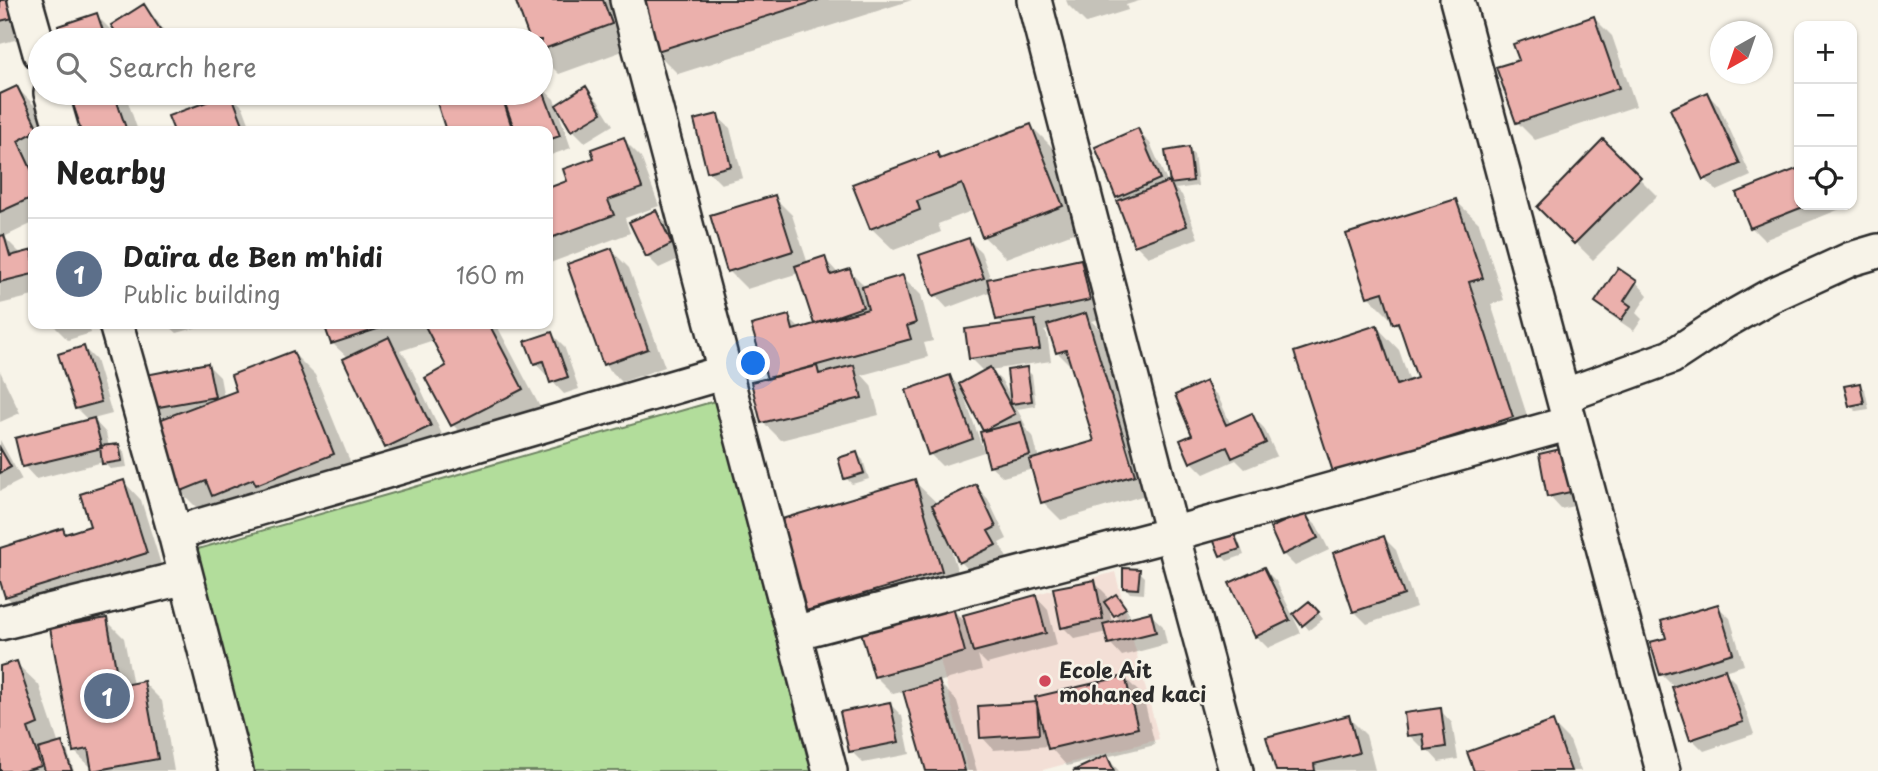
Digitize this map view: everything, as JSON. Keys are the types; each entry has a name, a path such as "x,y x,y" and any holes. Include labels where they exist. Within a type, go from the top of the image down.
{"street":[{"path":"25,0 33,28"},
{"path":"627,0 830,771"},
{"path":"1034,0 1172,534 1237,771"},
{"path":"1457,0 1663,771"},
{"path":"54,105 61,126"},
{"path":"794,633 1172,534 1567,410 1671,357 1770,296 1878,251"},
{"path":"117,329 175,533 236,771"},
{"path":"175,533 725,372"},
{"path":"0,623 186,577"}],"shaded area":[{"name":"Ecole Ait mohaned kaci","path":"1115,572 1159,739 1039,771 968,771 931,624"}],"green space":[{"path":"715,401 811,771 247,771 191,551"}],"building":[{"path":"0,0 9,0 13,18 0,21"},
{"path":"603,0 612,24 553,46 553,28 526,28 516,2"},
{"path":"637,0 819,0 654,52"},
{"path":"144,4 159,28 113,28 111,25"},
{"path":"97,13 102,28 59,28 58,26"},
{"path":"1594,16 1619,88 1516,123 1496,67 1519,60 1513,44"},
{"path":"17,86 37,126 28,126 28,136 18,141 28,162 28,199 0,212 0,94"},
{"path":"586,86 602,113 571,131 556,105"},
{"path":"1707,92 1740,164 1703,180 1670,109"},
{"path":"73,105 118,105 125,126 56,126 78,119"},
{"path":"198,105 236,105 244,126 172,126 168,116"},
{"path":"438,105 505,105 511,126 444,126"},
{"path":"506,105 548,105 560,136 553,138 553,126 513,126"},
{"path":"718,114 731,166 707,172 694,120"},
{"path":"1031,124 1063,206 982,237 962,184 917,201 920,210 870,229 852,184 937,152 940,159"},
{"path":"1138,128 1160,179 1116,198 1095,147"},
{"path":"624,137 642,188 608,200 614,215 553,237 553,186 567,181 563,169 594,158 591,149"},
{"path":"1603,139 1641,177 1574,244 1537,207"},
{"path":"1189,147 1193,181 1170,184 1165,151"},
{"path":"1794,170 1795,210 1750,228 1736,193"},
{"path":"1170,181 1187,226 1134,246 1117,201"},
{"path":"775,195 793,251 727,272 710,215"},
{"path":"1456,199 1483,278 1469,282 1513,417 1334,475 1294,352 1377,325 1397,385 1417,378 1398,322 1393,324 1383,292 1367,297 1346,234"},
{"path":"656,210 672,244 646,257 629,222"},
{"path":"4,235 10,256 28,251 28,275 0,282 0,236"},
{"path":"969,238 984,278 933,296 919,255"},
{"path":"612,248 648,349 603,365 567,264"},
{"path":"825,256 831,275 850,269 863,307 814,324 795,266"},
{"path":"1081,259 1090,300 996,320 987,279"},
{"path":"1618,268 1637,281 1624,301 1631,306 1621,320 1595,302"},
{"path":"903,275 916,323 907,326 911,339 767,379 751,325 789,315 793,330 868,309 862,287"},
{"path":"1086,313 1135,475 1041,503 1029,460 1094,441 1066,350 1056,353 1047,325"},
{"path":"1035,320 1040,349 969,359 965,329"},
{"path":"326,329 378,329 331,344"},
{"path":"427,329 492,329 523,389 451,426 425,378 446,366"},
{"path":"552,332 568,377 550,383 543,361 534,364 525,341"},
{"path":"389,337 431,426 385,448 343,359"},
{"path":"84,346 101,402 75,409 58,354"},
{"path":"293,351 334,454 256,485 253,479 212,496 206,481 179,492 151,423 236,391 231,375"},
{"path":"208,363 215,397 153,408 146,375"},
{"path":"854,365 862,398 761,423 751,382 817,366 819,374"},
{"path":"990,367 1015,414 983,431 959,384"},
{"path":"1027,367 1032,401 1011,404 1007,370"},
{"path":"950,375 973,439 928,455 906,390"},
{"path":"1206,381 1226,425 1252,413 1266,443 1232,458 1227,447 1190,463 1180,440 1192,435 1175,395"},
{"path":"1860,383 1864,403 1849,406 1844,386"},
{"path":"94,418 102,448 22,467 15,438"},
{"path":"1021,422 1030,455 989,466 980,432"},
{"path":"119,444 122,461 102,464 100,446"},
{"path":"0,448 11,467 0,473"},
{"path":"1565,448 1575,491 1547,497 1539,454"},
{"path":"857,452 864,473 844,479 838,458"},
{"path":"915,479 942,571 799,613 772,522"},
{"path":"124,480 147,553 5,597 0,581 0,548 63,528 65,534 90,526 80,494"},
{"path":"976,484 996,527 988,531 996,545 959,563 932,505"},
{"path":"1305,512 1318,538 1282,555 1270,528"},
{"path":"1233,531 1240,549 1220,556 1213,539"},
{"path":"1384,536 1404,595 1353,612 1333,553"},
{"path":"1264,567 1290,620 1255,637 1229,583"},
{"path":"1123,568 1140,569 1138,589 1123,588"},
{"path":"1095,580 1103,619 1061,628 1053,588"},
{"path":"1116,594 1126,608 1114,616 1104,602"},
{"path":"1036,595 1046,633 973,652 963,615"},
{"path":"1309,601 1319,612 1302,626 1293,614"},
{"path":"1718,604 1733,653 1660,675 1650,642 1666,638 1661,621"},
{"path":"953,607 965,652 874,677 861,632"},
{"path":"1151,612 1156,632 1108,644 1103,624"},
{"path":"107,618 119,686 144,681 158,759 92,771 88,749 73,752 50,628"},
{"path":"17,661 38,724 28,728 41,766 24,771 0,771 0,666"},
{"path":"1725,669 1743,722 1690,740 1672,687"},
{"path":"1125,676 1138,728 1048,749 1035,697"},
{"path":"939,681 965,771 926,771 903,691"},
{"path":"890,702 899,742 849,752 840,712"},
{"path":"1037,702 1039,734 980,738 978,706"},
{"path":"1441,708 1446,747 1425,750 1423,734 1407,736 1404,713"},
{"path":"1349,715 1359,753 1314,764 1315,771 1276,771 1266,737"},
{"path":"1553,721 1571,771 1474,771 1467,752"},
{"path":"62,742 72,771 45,771 38,749"},
{"path":"1107,755 1114,771 1073,771"}],"place":[{"name":"Ecole Ait mohaned kaci","path":"1045,681"},
{"name":"Daïra de Ben m'hidi","path":"107,696"}]}
